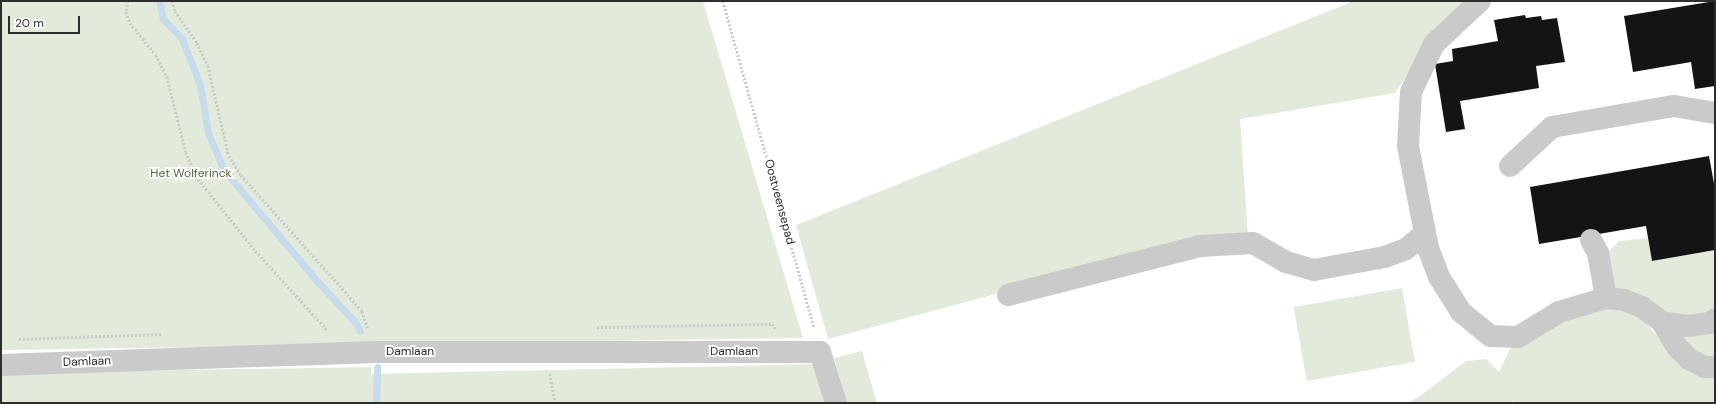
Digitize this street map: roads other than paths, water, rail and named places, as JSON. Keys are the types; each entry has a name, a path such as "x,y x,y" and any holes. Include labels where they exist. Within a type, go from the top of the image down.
{"street":[{"path":"1480,1 1434,44 1411,92 1408,146 1425,233 1439,277 1458,307 1491,336 1518,337 1559,312 1606,298 1624,300 1642,307 1662,322 1676,347 1689,359 1705,367 1715,367"},
{"path":"1510,166 1552,127 1674,106 1715,113"},
{"path":"1008,295 1200,246 1253,243 1286,262 1314,270 1386,257 1406,249 1425,233"},
{"path":"1591,240 1598,253 1606,298"},
{"path":"1662,322 1688,326 1710,323 1715,319"},
{"name":"Damlaan","path":"1,365 376,352 820,352 836,403"}],"waterway":[{"path":"159,1 163,19 182,39 200,85 208,133 223,169 317,281 355,322 360,331"},
{"path":"376,403 377,367"}],"park label":[{"name":"Het Wolferinck","path":"191,174"}]}
